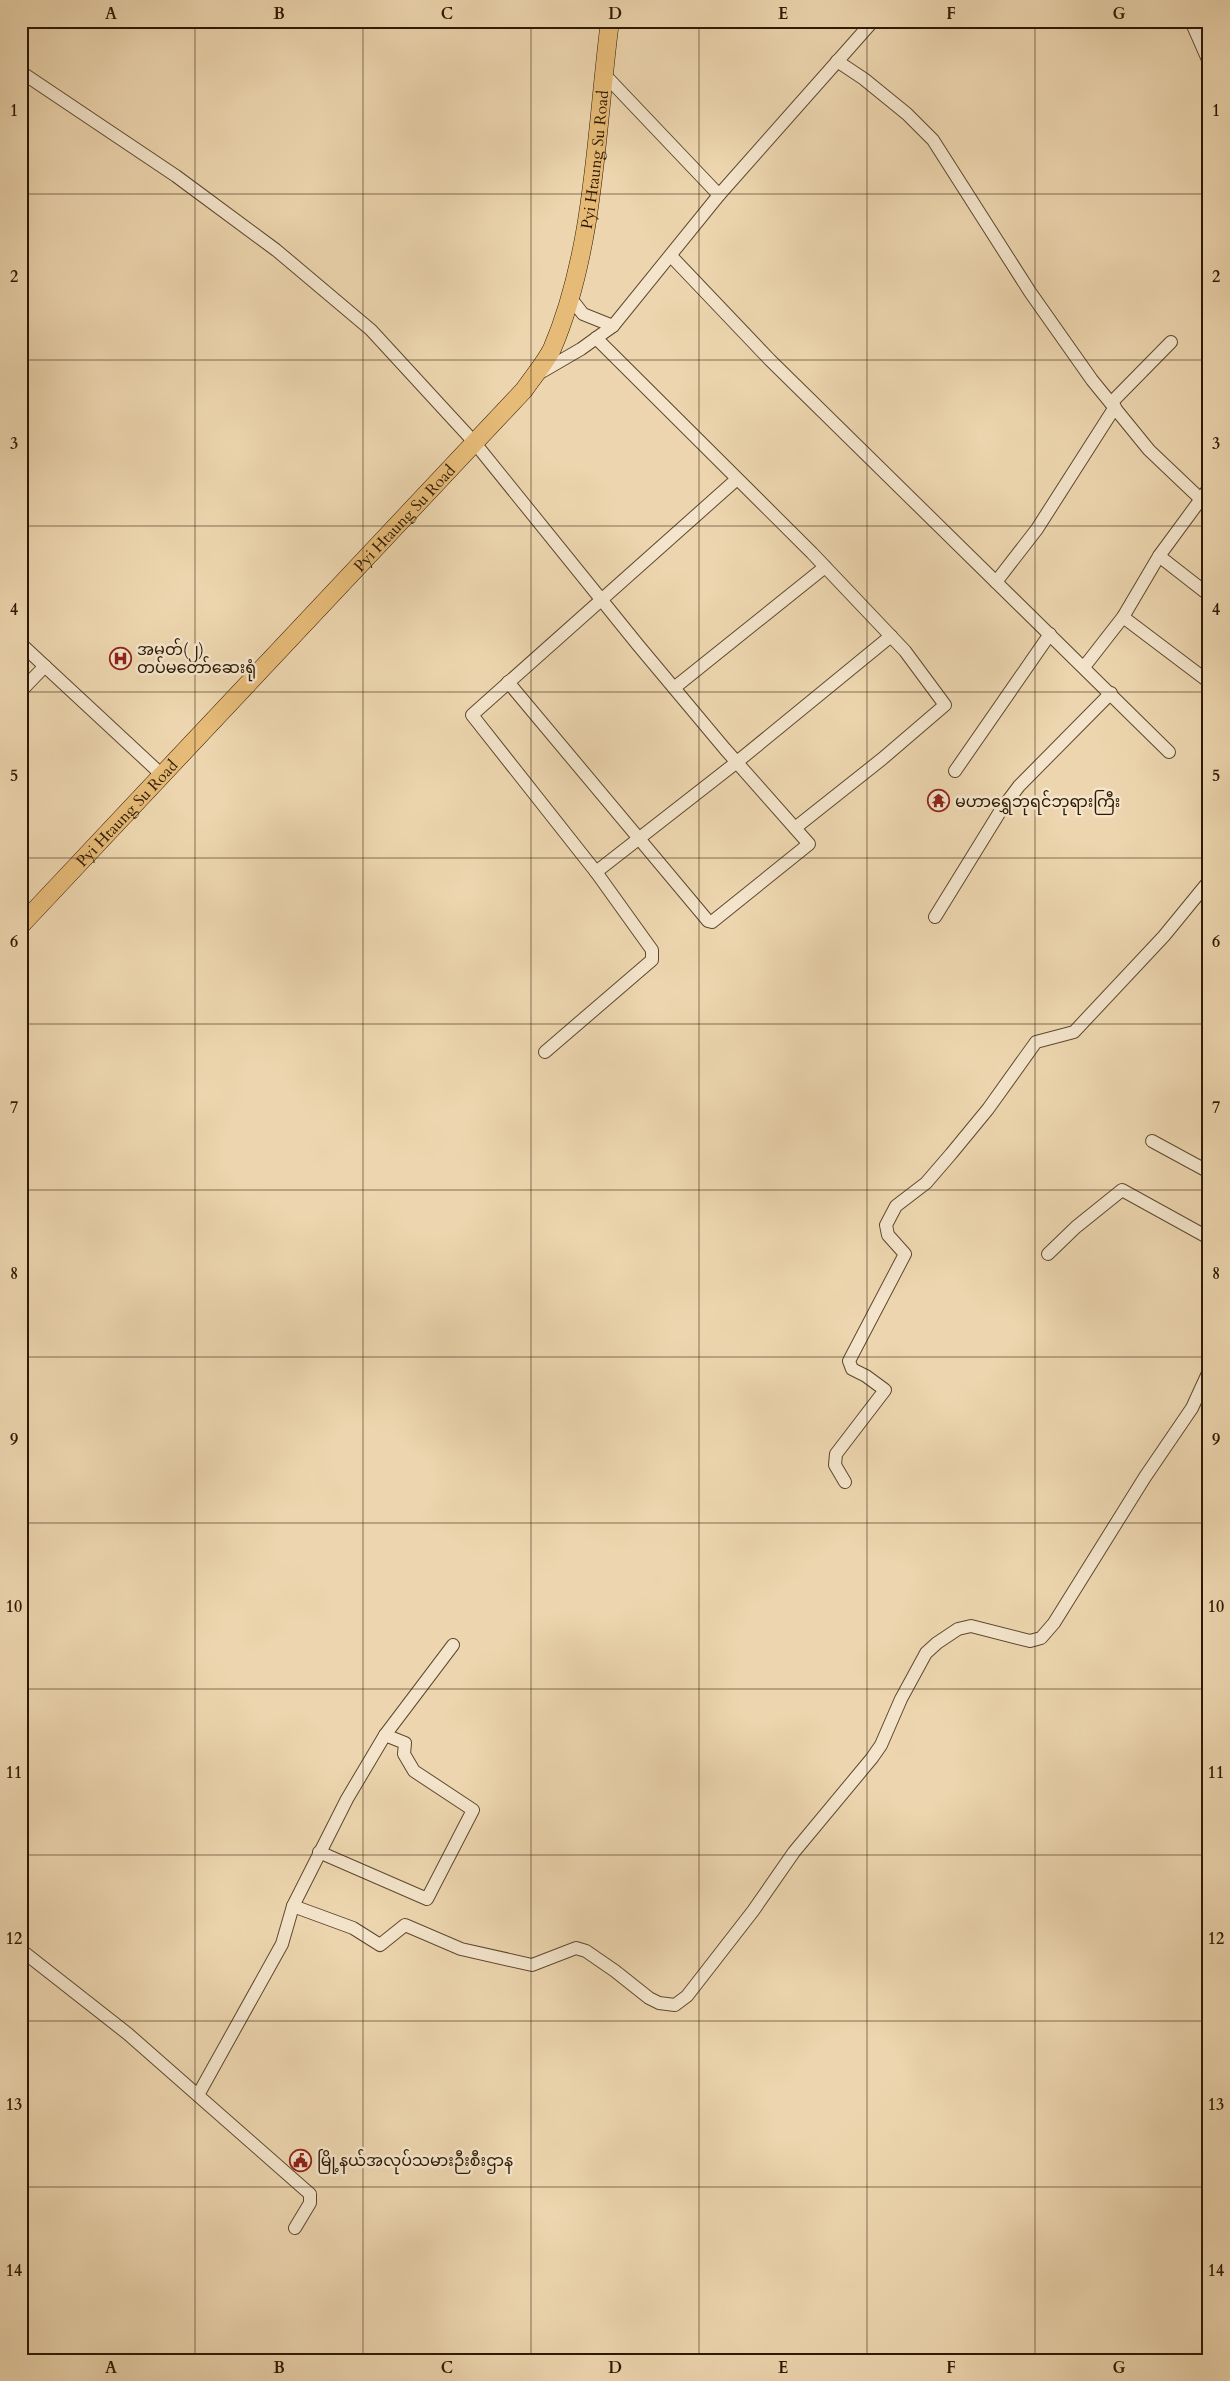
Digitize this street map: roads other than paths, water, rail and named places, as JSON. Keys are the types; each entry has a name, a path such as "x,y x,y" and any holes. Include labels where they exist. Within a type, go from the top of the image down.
{"highway":[{"name":"Pyi Htaung Su Road","path":"21,926 524,390 551,350 575,280 590,195 610,21"}],"street":[{"path":"533,377 612,326 720,195 872,21"},
{"path":"1191,21 1209,62"},
{"path":"838,61 864,79 907,114 933,140 1030,292 1092,380 1149,450 1204,503"},
{"path":"21,72 176,176 276,250 371,330 474,442 674,688 809,844 712,922 708,920 508,682"},
{"path":"603,73 720,195"},
{"path":"671,256 770,360 1170,752"},
{"path":"569,296 583,314 612,326"},
{"path":"596,338 826,567 906,651 945,704 882,760 795,828"},
{"path":"996,582 1037,528 1113,405 1171,342"},
{"path":"545,1052 652,960 652,950 596,872 472,715 737,478"},
{"path":"1084,667 1123,617 1159,556 1204,503 1209,488"},
{"path":"1159,556 1209,595"},
{"path":"674,688 826,567"},
{"path":"1123,617 1209,682"},
{"path":"954,771 1050,634"},
{"path":"596,872 737,762 891,636"},
{"path":"21,644 162,775"},
{"path":"21,691 46,666"},
{"path":"935,917 1001,810 1019,786 1111,694"},
{"path":"845,1482 835,1465 836,1454 885,1390 866,1376 852,1369 850,1361 905,1254 888,1235 886,1225 896,1206 926,1183 951,1154 988,1109 1036,1042 1074,1032 1164,936 1209,881"},
{"path":"1152,1141 1209,1172"},
{"path":"1048,1254 1122,1190 1209,1238"},
{"path":"293,1906 353,1928 380,1944 405,1925 461,1949 532,1965 576,1948 586,1951 649,1998 659,2003 676,2005 687,1996 753,1911 794,1852 872,1758 926,1653 958,1629 971,1626 1030,1641 1041,1638 1054,1623 1144,1477 1192,1408 1209,1371"},
{"path":"198,2095 282,1944 293,1906 319,1852 385,1735 453,1645"},
{"path":"319,1852 427,1899 473,1810 414,1772 404,1754 404,1743 385,1735"},
{"path":"21,1950 128,2034 310,2194 310,2203 299,2218 295,2228"}],"railway":[{"path":"1207,21 1209,26"}],"place":[{"name":"အမှတ်(၂) တပ်မတော်ဆေးရုံ","path":"121,658"},
{"name":"မဟာရွှေဘုရင်ဘုရားကြီး","path":"939,801"},
{"name":"မြို့နယ်အလုပ်သမားဉီးစီးဌာန","path":"301,2160"}]}
